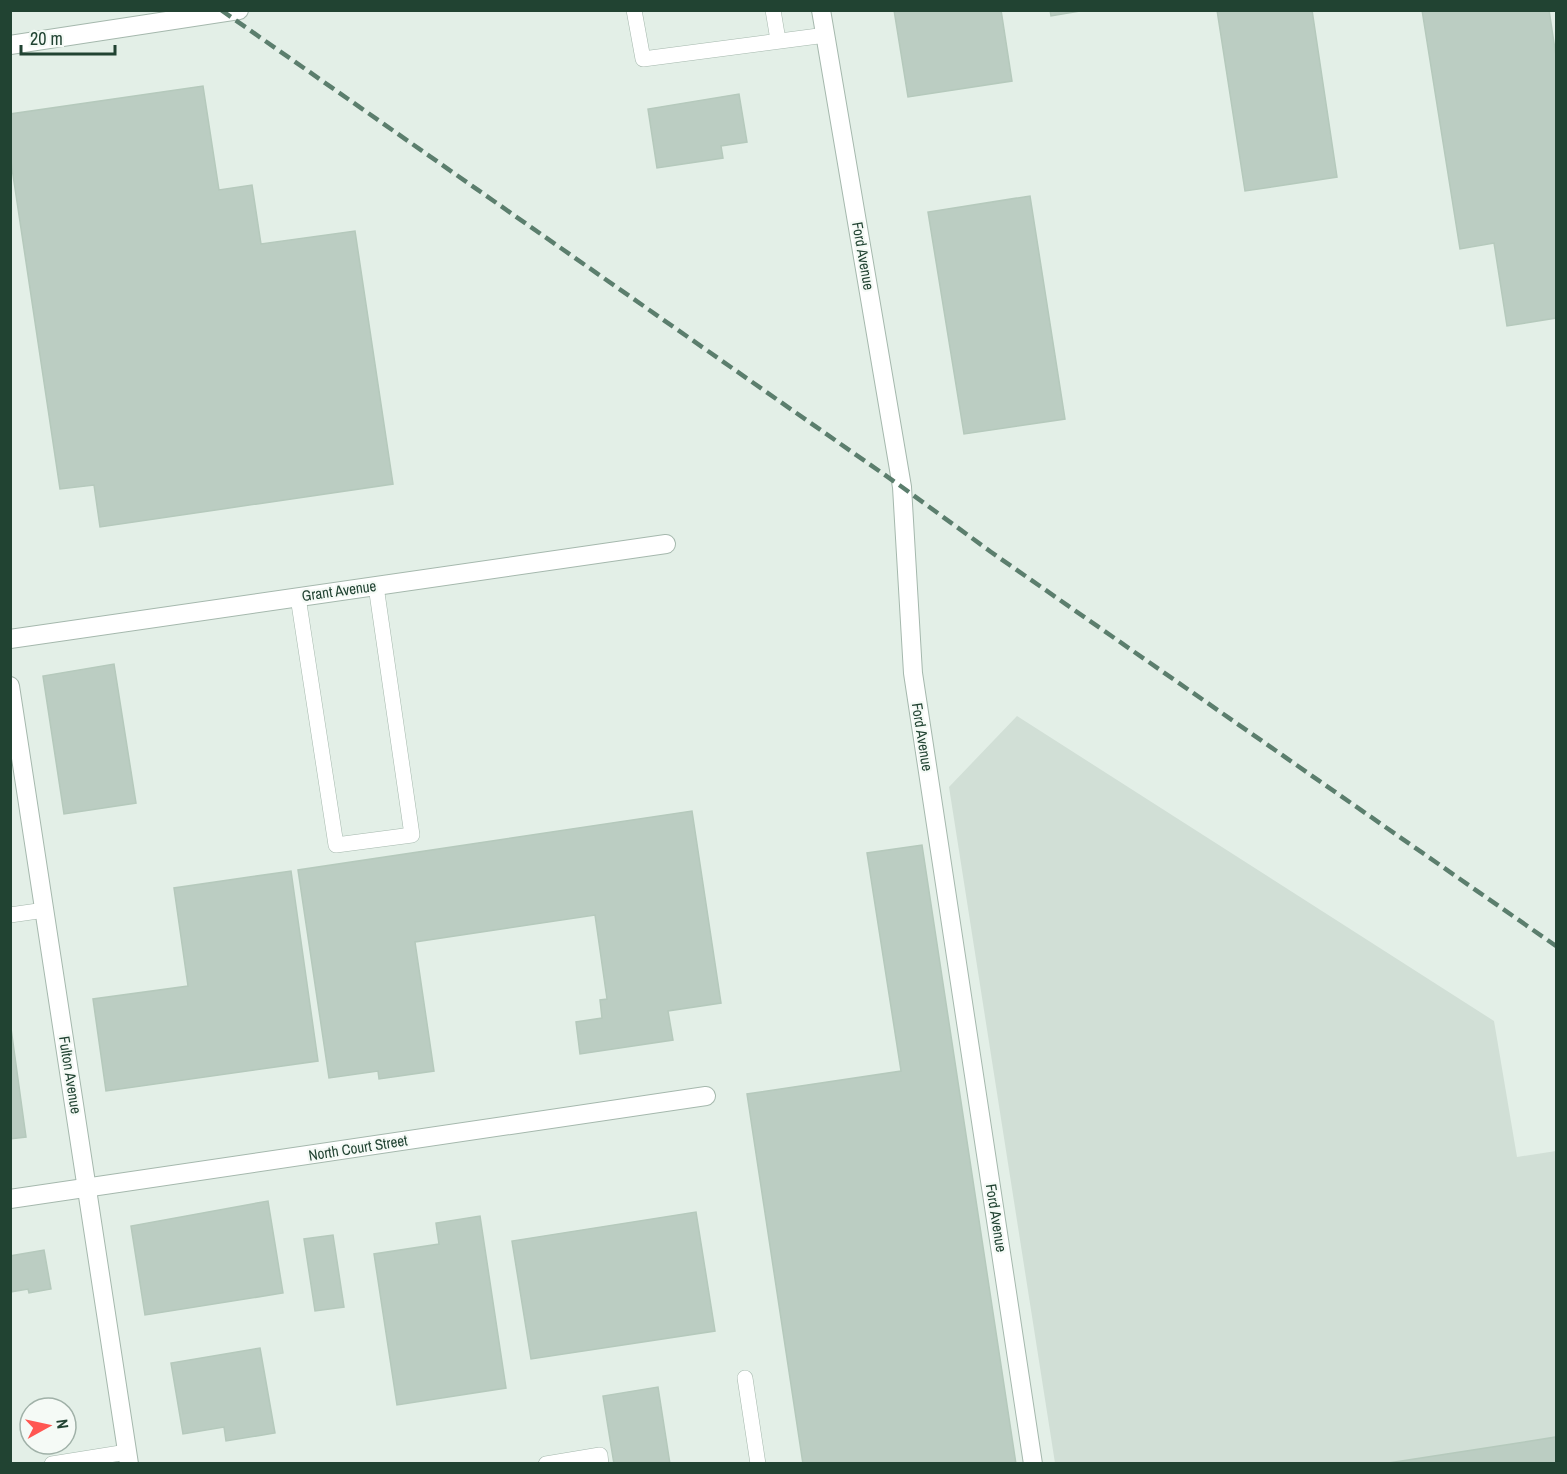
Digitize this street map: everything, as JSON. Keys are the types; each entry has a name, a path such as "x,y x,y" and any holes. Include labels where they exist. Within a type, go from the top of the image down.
{"street":[{"path":"10,45 239,10"},
{"name":"Ford Avenue","path":"821,10 902,487 913,673 1034,1464"},
{"name":"Grant Avenue","path":"10,639 666,544"},
{"name":"Fulton Avenue","path":"10,686 128,1458"},
{"name":"North Court Street","path":"10,1199 706,1096"}],"lane":[{"path":"634,10 643,59 826,34"},
{"path":"773,10 778,40"},
{"path":"298,597 336,845 412,835 376,586"},
{"path":"10,915 45,910"},
{"path":"745,1378 758,1464"},
{"path":"546,1464 600,1455 602,1464"},
{"path":"52,1464 128,1458"}],"shaded area":[{"path":"1017,716 1494,1021 1517,1157 1556,1151 1556,1463 1055,1463 949,787"}],"building":[{"path":"894,10 1001,10 1012,81 908,97"},
{"path":"1050,10 1086,10 1051,16"},
{"path":"1217,10 1312,10 1337,177 1245,191"},
{"path":"1422,10 1549,10 1556,56 1556,318 1507,326 1494,243 1460,249"},
{"path":"203,86 219,190 252,185 261,244 355,231 393,484 100,527 94,485 60,489 10,155 10,114"},
{"path":"739,94 747,142 721,146 723,158 657,168 648,109"},
{"path":"1030,196 1065,419 964,434 928,212"},
{"path":"114,664 136,803 64,814 43,676"},
{"path":"692,811 721,1003 668,1011 673,1040 580,1054 576,1022 602,1018 600,1000 607,999 595,915 415,942 434,1071 379,1079 378,1071 329,1078 298,870"},
{"path":"922,845 1016,1464 803,1464 747,1094 901,1071 867,853"},
{"path":"291,871 318,1061 106,1091 93,999 188,986 174,888"},
{"path":"10,1021 26,1137 10,1139"},
{"path":"268,1201 283,1293 145,1315 131,1226"},
{"path":"696,1212 715,1331 531,1359 512,1241"},
{"path":"480,1216 506,1388 397,1405 374,1254 439,1244 436,1223"},
{"path":"333,1235 344,1307 315,1311 304,1239"},
{"path":"44,1250 51,1289 29,1293 28,1289 10,1292 10,1256"},
{"path":"260,1348 275,1433 226,1441 224,1427 183,1434 171,1363"},
{"path":"658,1387 670,1464 614,1464 603,1396"},
{"path":"1556,1437 1556,1464 1382,1464"}],"railway":[{"path":"221,10 1556,946"}]}
